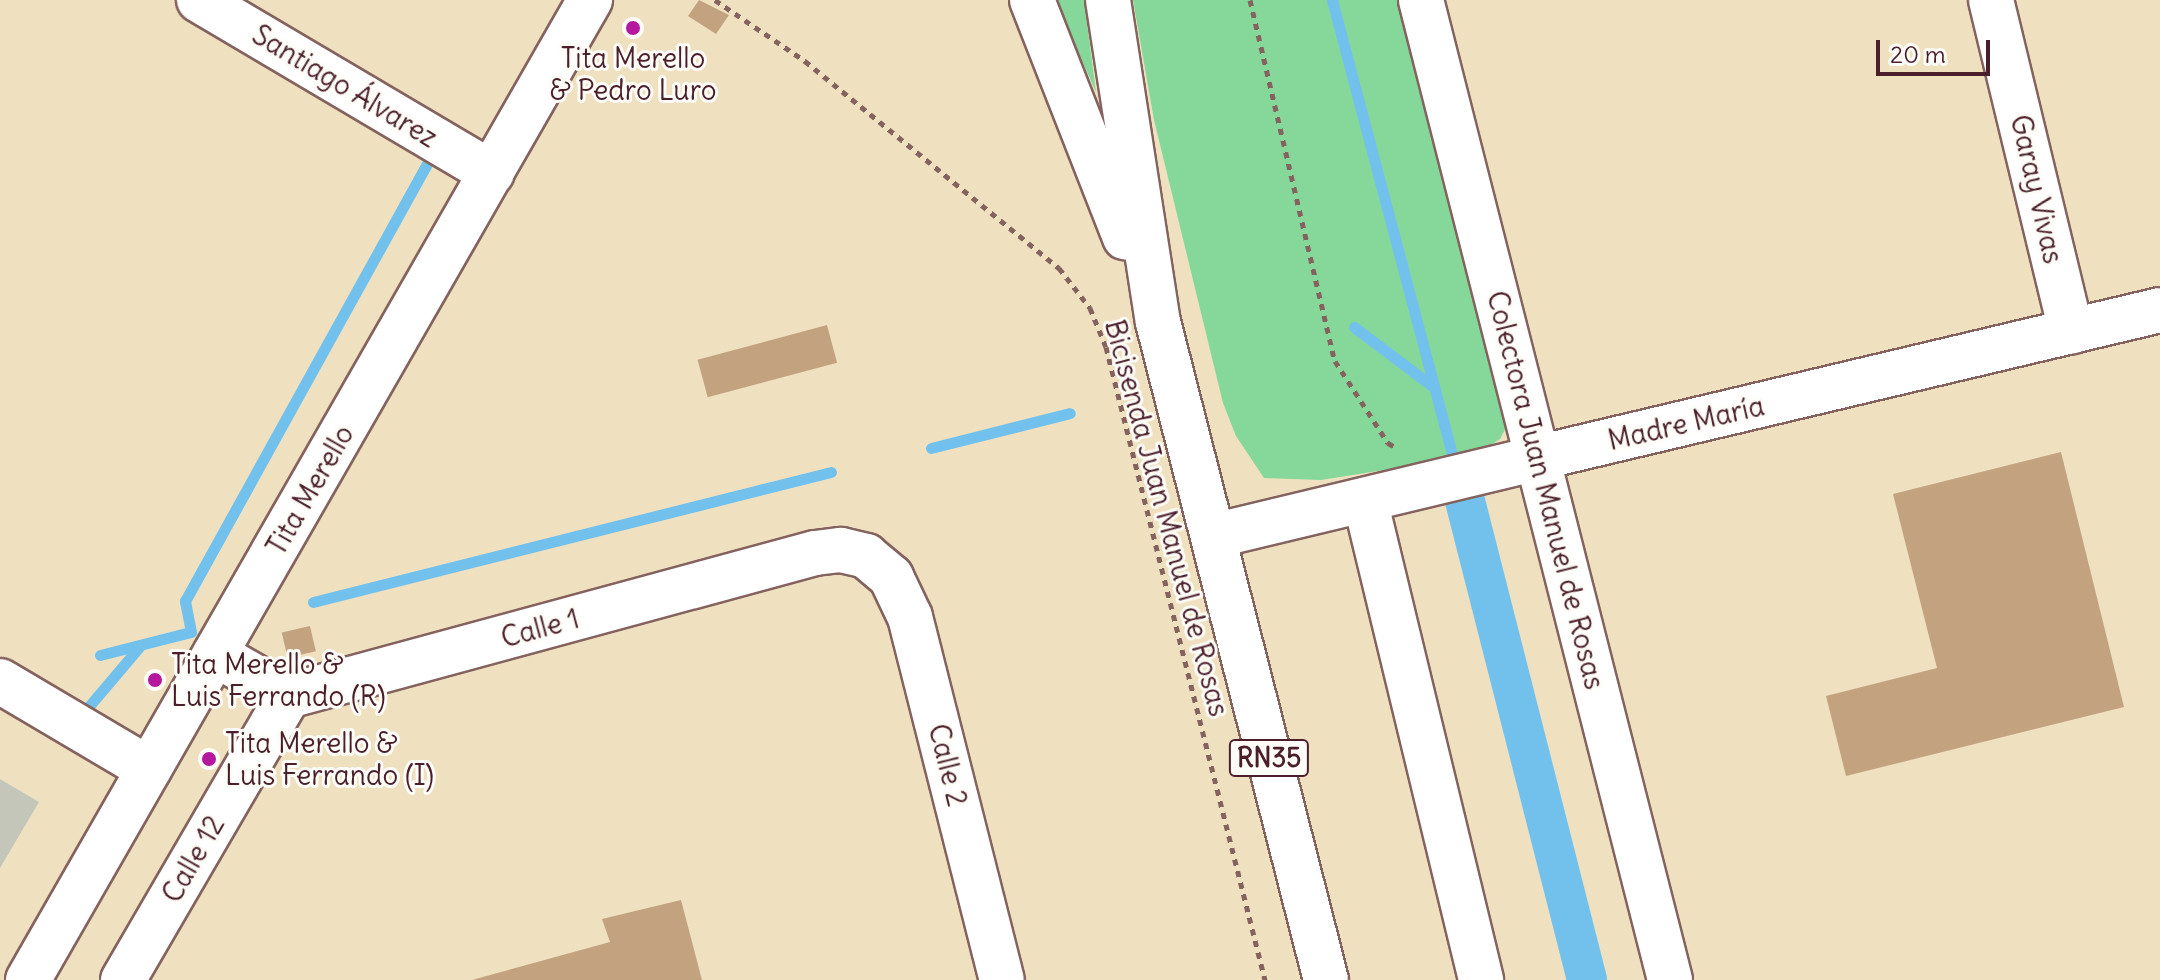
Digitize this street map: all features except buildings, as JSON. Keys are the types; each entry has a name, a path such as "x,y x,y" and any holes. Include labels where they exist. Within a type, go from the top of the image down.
{"main road":[{"name":"Santiago Álvarez","path":"199,0 492,173"},
{"name":"Tita Merello","path":"28,980 590,0"},
{"name":"RN35","path":"1032,0 1158,322"},
{"name":"RN35","path":"1108,0 1158,322 1326,980"},
{"name":"Colectora Juan Manuel de Rosas","path":"1421,0 1670,980"},
{"name":"Garay Vivas","path":"1991,0 2071,331"},
{"name":"Madre María","path":"1213,536 2160,310"},
{"path":"1365,500 1481,980"},
{"name":"Calle 1","path":"288,696 815,553 841,550 873,561"},
{"name":"Calle 2","path":"873,561 896,584 910,617 1002,980"},
{"path":"215,654 288,696"},
{"path":"0,681 149,769"},
{"name":"Calle 12","path":"123,980 288,696"}],"path":[{"name":"Bicisenda Juan Manuel de Rosas","path":"715,0 805,61 1059,268 1090,308 1106,347 1265,980"},
{"path":"1250,0 1335,361 1388,443 1410,456"}],"shaded area":[{"path":"0,779 39,802 0,868"}],"green space":[{"path":"1055,0 1084,0 1096,92"},
{"path":"1133,0 1401,0 1510,420 1500,439 1483,450 1397,468 1321,480 1264,478 1236,436 1223,403 1154,120"}],"waterway":[{"path":"1332,0 1453,457"},
{"path":"100,655 191,632 185,601 434,151"},
{"path":"1354,327 1435,388"},
{"path":"931,448 1070,413"},
{"path":"313,602 831,472"},
{"path":"1464,497 1587,980"},
{"path":"79,718 140,646"}],"place":[{"name":"Tita Merello & Pedro Luro","path":"633,28"},
{"name":"Tita Merello & Luis Ferrando (R)","path":"155,680"},
{"name":"Tita Merello & Luis Ferrando (I)","path":"209,759"}]}
